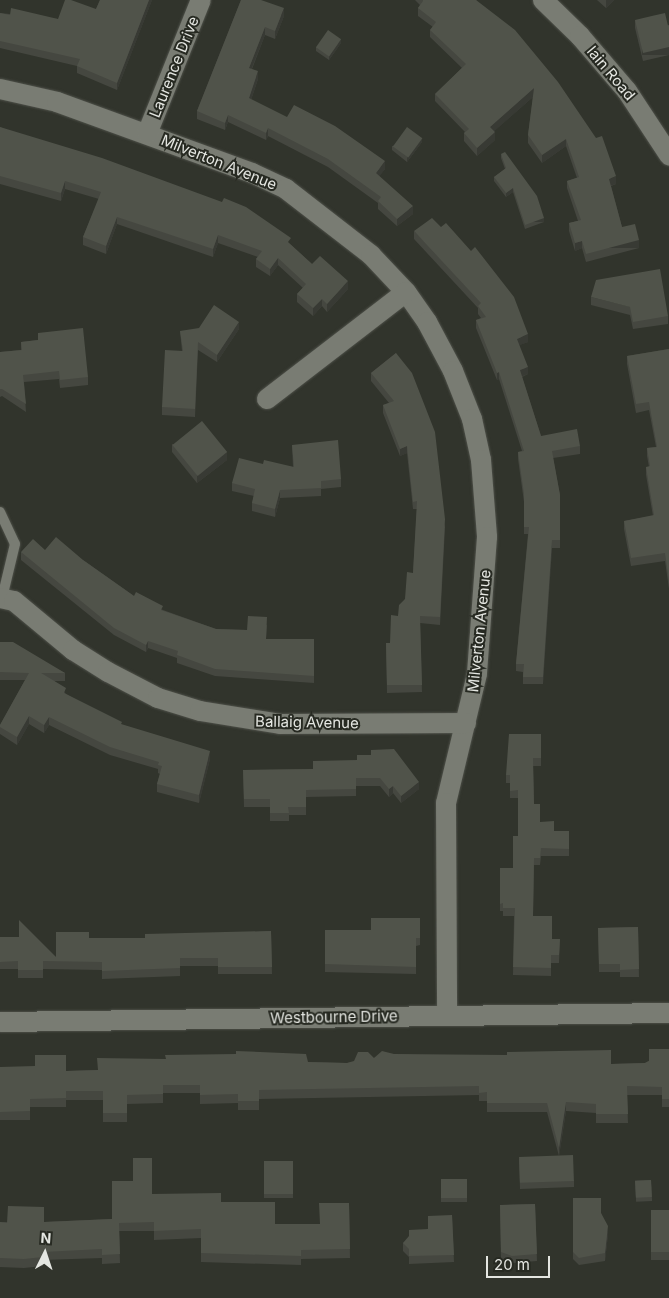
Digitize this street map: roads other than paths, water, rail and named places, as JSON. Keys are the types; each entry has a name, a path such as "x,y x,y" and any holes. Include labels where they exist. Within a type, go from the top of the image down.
{"street":[{"name":"Laurence Drive","path":"147,134 201,0"},
{"name":"Iain Road","path":"543,0 580,36 627,91 669,155"},
{"name":"Milverton Avenue","path":"0,89 57,102 252,173 286,189 371,254 406,292 427,322 453,372 472,420 487,498 487,537 477,674 452,776 445,820 447,1015"},
{"path":"267,399 406,292"},
{"name":"Ballaig Avenue","path":"1,598 14,601 73,650 108,672 158,698 200,711 280,724 466,723"},
{"name":"Westbourne Drive","path":"0,1022 669,1013"}],"lane":[{"path":"0,512 15,544 1,598"}]}
